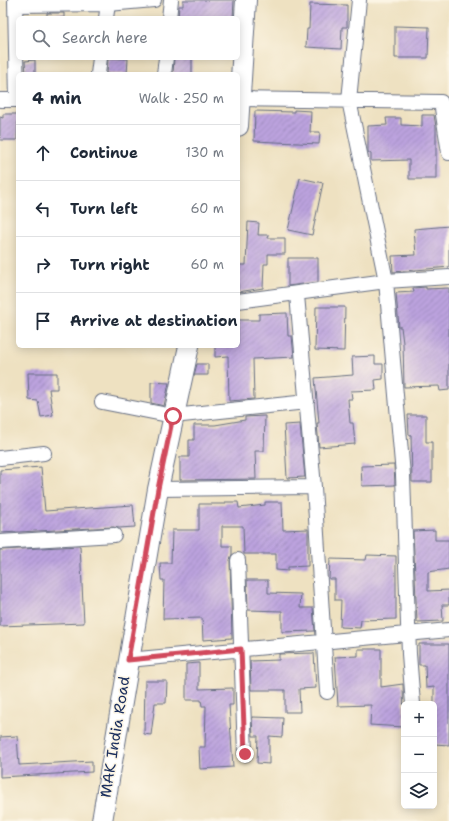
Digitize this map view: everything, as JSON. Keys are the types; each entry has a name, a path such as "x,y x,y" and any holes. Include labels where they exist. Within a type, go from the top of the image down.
{"street":[{"path":"16,52 15,3 108,4 154,0"},
{"path":"169,16 171,0"},
{"path":"240,85 246,0"},
{"path":"359,0 349,100 386,281 403,475 408,634 412,701"},
{"path":"106,16 108,4"},
{"path":"16,60 16,72"},
{"path":"98,72 100,60"},
{"path":"164,72 166,60"},
{"path":"240,99 445,101 449,153"},
{"path":"0,100 16,100"},
{"path":"240,301 297,295 386,281 449,277"},
{"path":"297,295 314,487 327,692"},
{"name":"MAK India Road","path":"102,821 158,489 189,348"},
{"path":"102,402 173,416 306,402"},
{"path":"0,458 44,453"},
{"path":"158,489 314,487"},
{"path":"0,542 114,535"},
{"path":"238,560 245,754"},
{"path":"128,660 449,630"}],"building":[{"path":"183,0 234,0 233,16 178,16 179,6 183,6"},
{"path":"310,4 347,5 347,27 342,27 341,49 306,47 307,29 309,29"},
{"path":"47,13 64,13 64,16 47,16"},
{"path":"395,26 429,27 428,58 395,58"},
{"path":"35,60 35,72 26,72 25,61"},
{"path":"108,60 128,60 127,72 107,72"},
{"path":"174,60 192,60 192,72 173,72"},
{"path":"294,110 311,111 310,132 320,132 319,144 254,141 255,111 294,112"},
{"path":"3,114 16,114 16,140 0,140 0,117 3,118"},
{"path":"422,115 434,115 436,127 436,179 409,179 409,160 371,161 371,154 368,152 368,126 387,125 386,118 401,118 401,125 422,126"},
{"path":"300,178 323,183 312,235 288,230"},
{"path":"248,222 259,223 258,235 269,235 268,238 285,238 285,254 268,254 268,264 264,264 263,288 240,292 240,265 246,265"},
{"path":"449,226 449,267 393,272 392,256 416,255 414,229"},
{"path":"288,258 318,258 318,282 288,286"},
{"path":"426,287 426,289 449,288 449,390 440,391 439,386 404,387 403,343 401,327 399,327 396,293 414,292 413,288"},
{"path":"316,307 345,307 344,351 315,350"},
{"path":"287,313 288,336 292,336 294,357 253,359 254,399 229,401 228,356 215,357 215,348 240,348 240,320 259,320 259,314"},
{"path":"375,356 375,364 383,364 383,379 375,380 376,390 351,391 352,399 348,399 350,423 353,423 355,444 319,447 317,423 319,423 315,378 353,375 352,357"},
{"path":"197,364 208,364 208,375 194,375"},
{"path":"28,373 57,373 57,389 49,389 53,415 41,417 38,401 29,400"},
{"path":"151,382 169,383 164,406 151,403"},
{"path":"408,415 426,415 426,442 432,442 432,482 412,482 411,435 409,435"},
{"path":"265,416 264,451 255,451 256,479 180,480 180,457 189,457 189,440 194,440 194,425 215,425 245,420 245,417"},
{"path":"300,424 305,477 287,478 284,425"},
{"path":"394,465 395,485 362,486 361,466"},
{"path":"41,467 45,511 133,505 135,527 0,533 0,470"},
{"path":"225,502 238,502 239,508 265,505 265,502 282,502 283,530 308,529 308,566 288,567 288,571 276,570 276,554 244,554 243,526 222,526 222,546 232,546 230,560 232,638 203,640 202,618 163,619 164,580 161,580 160,563 171,563 172,530 199,530 199,504 225,504"},
{"path":"435,530 435,540 449,540 449,569 428,572 428,591 449,590 449,605 442,605 443,621 417,622 413,531"},
{"path":"80,546 84,623 0,626 0,550"},
{"path":"367,555 396,556 396,619 361,620 360,628 340,627 341,600 335,600 335,579 329,579 330,559 366,560"},
{"path":"247,580 268,580 268,593 301,594 300,608 313,608 315,631 282,632 282,611 248,610"},
{"path":"419,644 449,644 449,745 437,744 437,701 434,701 434,687 426,688 425,665 419,665"},
{"path":"358,649 381,649 381,687 403,684 403,701 401,701 401,727 370,725 371,705 338,706 335,657 358,656"},
{"path":"314,653 316,688 299,689 300,712 285,712 285,690 251,690 250,661 279,660 279,654"},
{"path":"199,663 199,689 233,688 233,705 229,705 233,767 200,769 199,747 205,747 206,706 202,706 201,700 186,700 186,664"},
{"path":"145,681 167,681 166,703 155,703 151,735 144,734"},
{"path":"252,717 283,718 282,737 269,736 269,764 257,763 258,736 253,736"},
{"path":"17,736 19,765 92,761 92,772 0,777 0,737"}],"route":[{"path":"173,416 158,489 128,660 241,649 245,754"}]}
